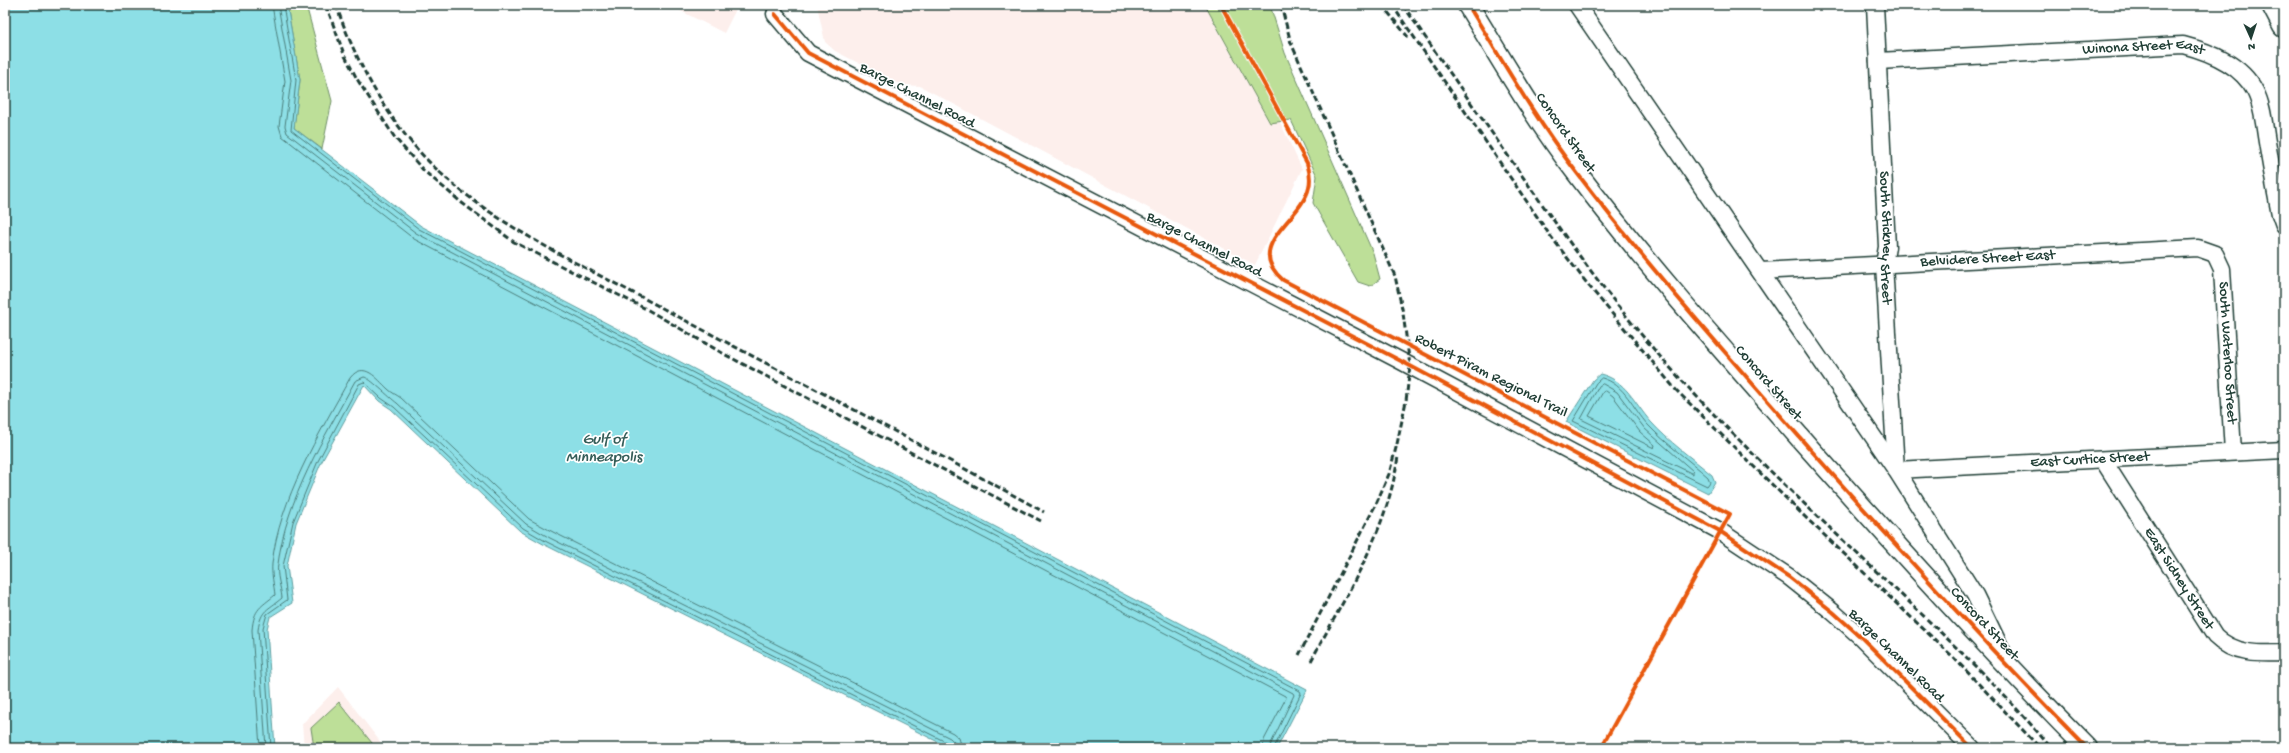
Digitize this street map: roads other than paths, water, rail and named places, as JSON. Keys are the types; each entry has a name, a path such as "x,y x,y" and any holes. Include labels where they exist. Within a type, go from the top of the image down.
{"highway":[{"path":"2273,5 2284,26"}],"main road":[{"name":"Concord Street","path":"1468,5 1518,86 1576,172 1669,288 1899,548 2011,671 2087,748"}],"street":[{"name":"Concord Street","path":"1577,5 1896,470 1975,595 2011,671"},
{"name":"South Stickney Street","path":"1875,5 1887,247 1884,264 1896,470"},
{"name":"Barge Channel Road","path":"775,14 808,53 1426,374 1718,530 1789,577 1833,612 1862,638 1972,748"},
{"name":"Winona Street East","path":"1878,61 2183,45 2204,50 2225,60 2245,77 2255,92 2262,113 2280,214 2284,225"},
{"name":"Belvidere Street East","path":"1760,271 2198,248 2215,254"},
{"name":"South Waterloo Street","path":"2215,254 2222,269 2233,452"},
{"name":"East Curtice Street","path":"1896,470 2284,450"},
{"name":"East Sidney Street","path":"2104,460 2215,636 2224,644 2246,652 2284,653"}],"water":[{"name":"Gulf of Minneapolis","path":"5,5 287,5 300,80 294,128 421,226 1307,690 1277,748 950,748 545,545 520,531 391,409 379,401 364,385 321,463 296,523 287,566 292,603 270,617 267,629 275,748 5,748"},
{"path":"1600,374 1617,381 1629,393 1651,422 1672,443 1712,475 1715,482 1708,493 1566,422 1593,380"}],"railway":[{"path":"326,5 344,54 357,79 395,138 424,171 462,203 514,242 648,310 724,354 1041,521"},
{"path":"336,5 355,53 394,120 426,159 469,197 522,232 579,265 902,435 1044,512"},
{"path":"1281,5 1291,43 1395,276 1403,313 1410,366 1406,401 1389,474 1376,504 1299,655"},
{"path":"1382,5 1408,37"},
{"path":"1392,5 1549,234 1589,286 1676,390 1802,514 1952,656 2040,748"},
{"path":"1403,5 1572,245 1626,316 1665,362 1767,468 1982,673 2018,710 2051,748"},
{"path":"1311,661 1364,562 1385,510 1393,484 1398,456"}]}
